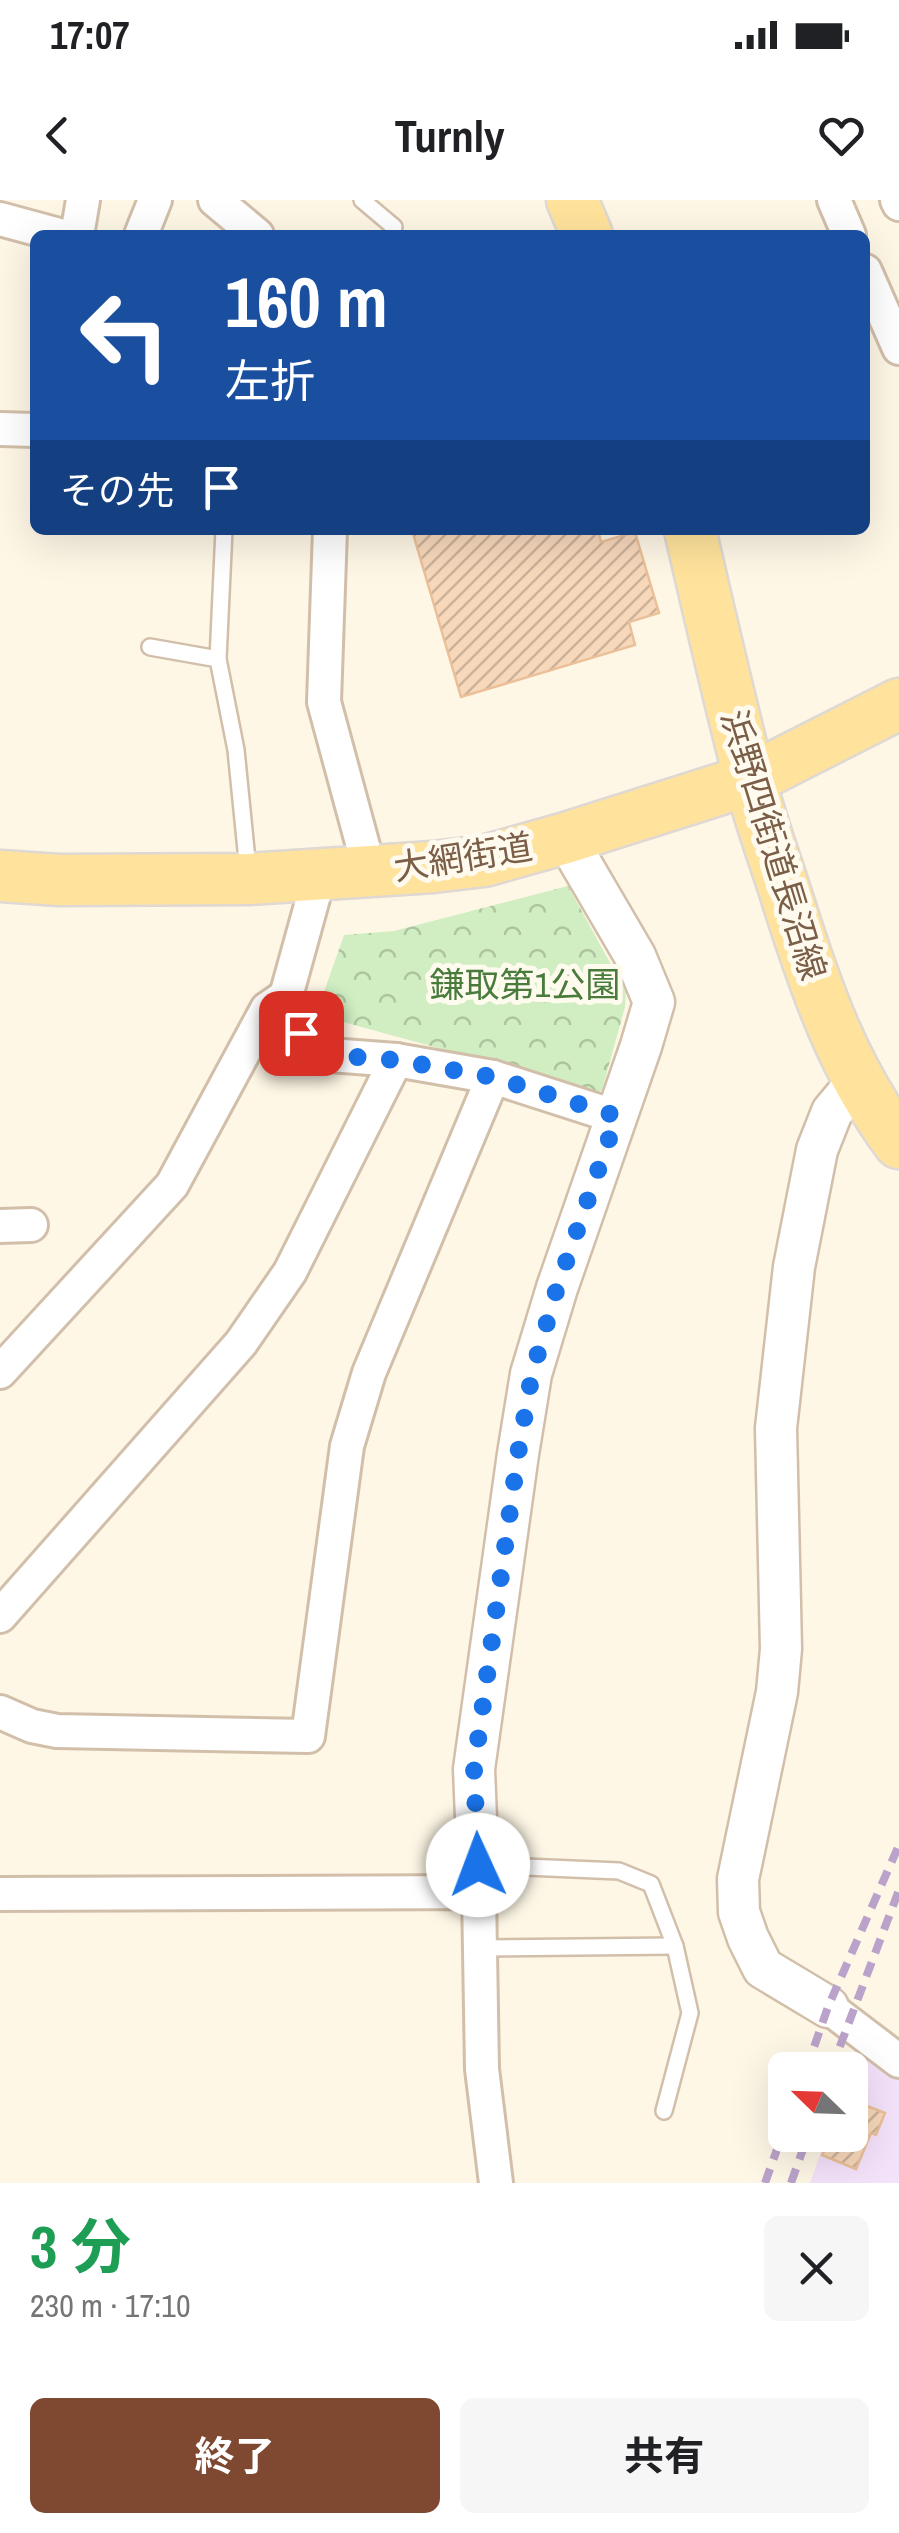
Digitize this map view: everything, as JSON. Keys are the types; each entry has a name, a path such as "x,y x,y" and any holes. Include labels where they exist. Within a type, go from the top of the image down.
{"main road":[{"path":"572,200 585,230"},
{"name":"浜野四街道長沼線","path":"691,535 750,780 819,997 858,1081 899,1143"},
{"name":"大網街道","path":"0,876 59,880 249,879 484,861 750,780 899,704"}],"street":[{"path":"78,230 83,200"},
{"path":"143,230 154,200"},
{"path":"215,200 250,230"},
{"path":"834,200 848,230"},
{"path":"0,219 41,230"},
{"path":"870,281 899,348"},
{"path":"0,429 30,430"},
{"path":"330,535 324,702 370,872"},
{"path":"496,2183 482,2069 474,1769 532,1374 557,1288 654,1002 636,956 566,838"},
{"path":"320,873 286,996 301,1033 312,1046 330,1055 396,1060 493,1077 617,1116"},
{"path":"0,1372 172,1185 267,1009 286,996"},
{"path":"0,1616 240,1343 290,1272 396,1060"},
{"path":"0,1712 32,1726 57,1731 308,1736 347,1446 369,1373 493,1077"},
{"path":"858,1081 832,1112 817,1150 794,1266 776,1428 781,1649 777,1692 738,1879 739,1912 763,1968 828,2008 899,2061"},
{"path":"0,1894 479,1879"}],"lane":[{"path":"362,200 394,227"},
{"path":"224,535 218,659 236,750 249,879"},
{"path":"150,647 218,659"},
{"path":"479,1879 620,1872 651,1884 675,1946 690,2013 664,2111"},
{"path":"480,1948 675,1946"}],"shaded area":[{"path":"868,2059 899,2073 899,2183 810,2183 821,2152 868,2152"}],"green space":[{"name":"鎌取第1公園","path":"568,886 626,992 599,1092 325,1017 318,1009 344,935 394,931"}],"building":[{"path":"413,535 599,535 601,542 636,535 659,613 629,622 635,645 461,697"},
{"path":"868,2106 885,2113 876,2135 871,2133 868,2140"},
{"path":"823,2152 863,2152 856,2169 822,2155"}],"railway":[{"path":"812,2052 899,1845"},
{"path":"838,2052 899,1890"},
{"path":"765,2183 776,2152"},
{"path":"791,2183 802,2152"}],"route":[{"path":"301,1033 312,1046 330,1055 396,1060 493,1077 617,1116 557,1288 532,1374 474,1769 478,1865"}]}
